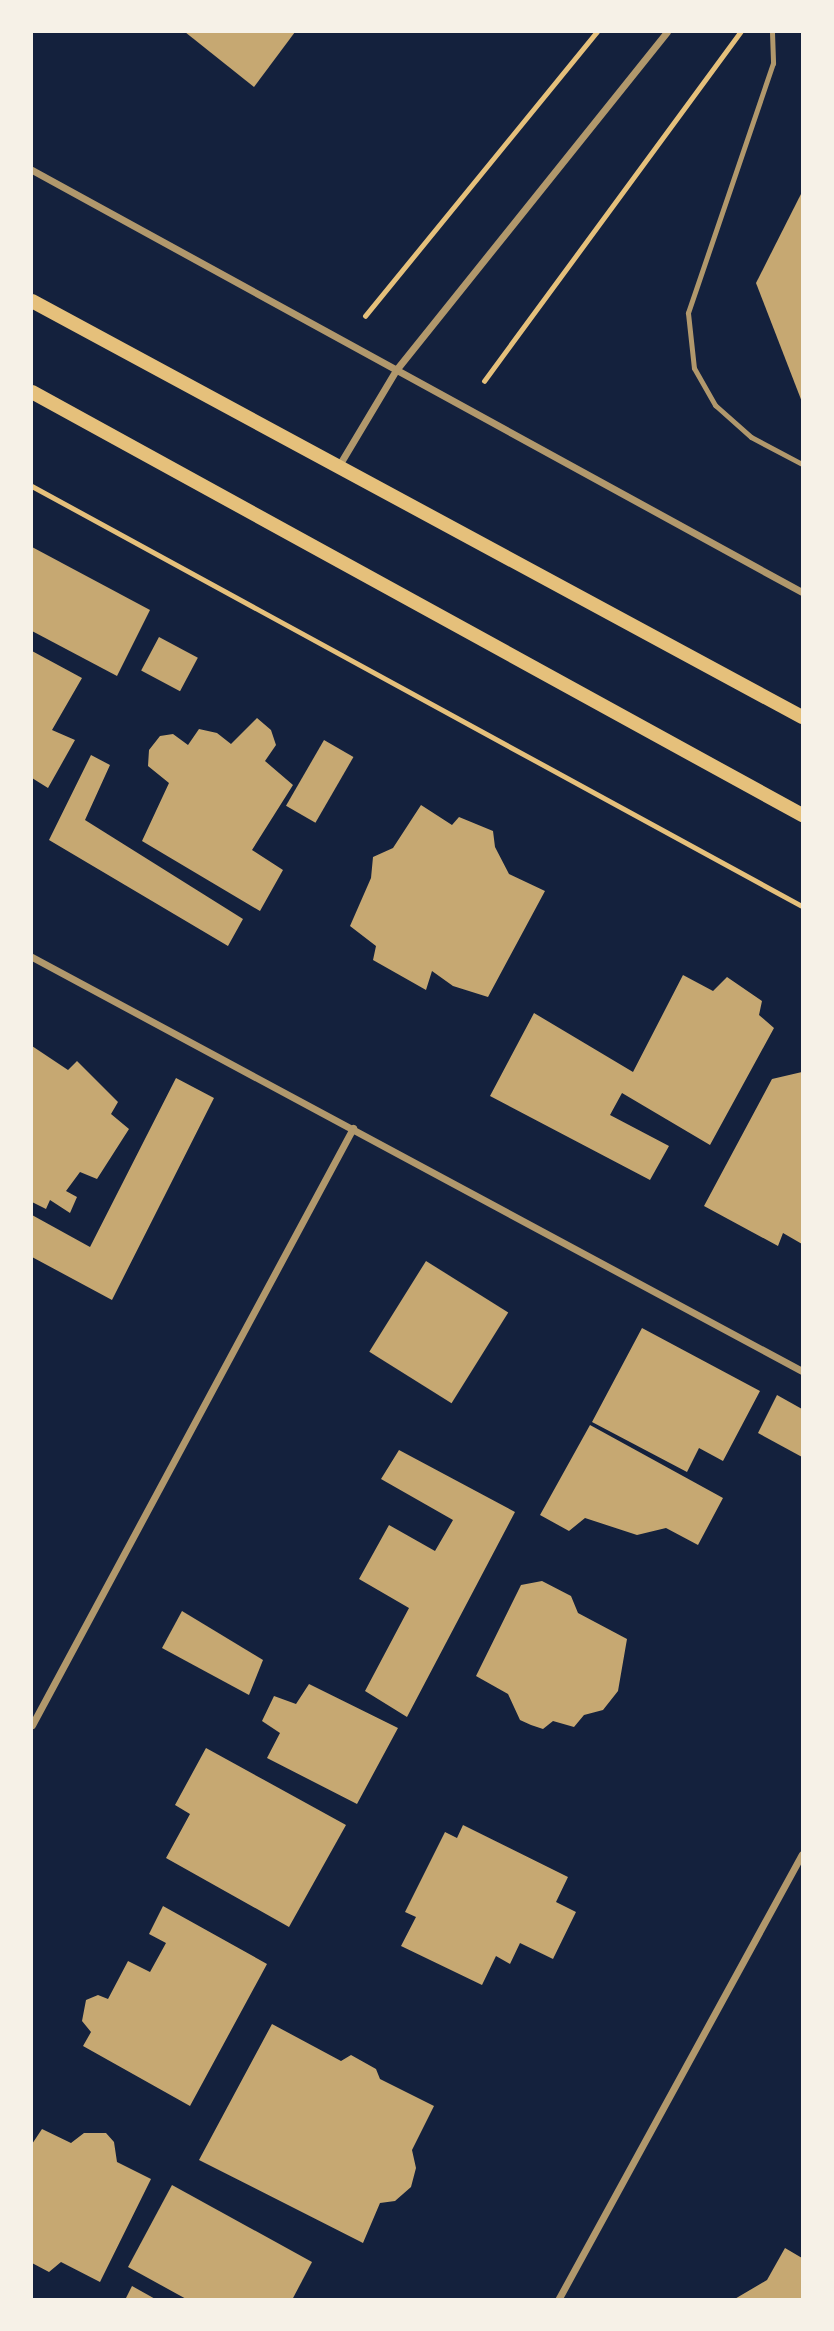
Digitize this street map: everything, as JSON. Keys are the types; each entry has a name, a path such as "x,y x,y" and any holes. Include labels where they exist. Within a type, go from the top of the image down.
{"main road":[{"path":"32,302 803,717"},
{"path":"32,392 803,815"}],"street":[{"path":"338,467 396,370 667,32"},
{"path":"32,170 803,592"},
{"path":"32,957 803,1371"},
{"path":"32,1726 353,1128"},
{"path":"558,2300 803,1854"}],"lane":[{"path":"772,32 773,63 688,313 694,368 715,405 751,437 803,464"}],"path":[{"path":"345,341 597,32"},
{"path":"465,407 740,32"},
{"path":"32,486 803,906"}],"building":[{"path":"185,32 295,32 254,87"},
{"path":"802,192 802,402 756,283"},
{"path":"32,547 150,610 117,676 32,631"},
{"path":"159,637 198,658 180,691 141,671"},
{"path":"32,651 82,678 52,730 75,740 48,788 32,778"},
{"path":"257,718 271,730 276,745 265,761 293,785 252,850 283,870 260,911 142,841 169,783 148,766 149,750 160,736 173,734 188,745 199,729 217,733 231,744"},
{"path":"324,740 353,757 315,823 286,806"},
{"path":"91,755 110,765 85,820 243,919 228,946 49,840"},
{"path":"421,805 452,825 459,817 493,831 495,847 509,874 545,891 488,997 453,986 432,971 426,990 373,960 376,946 350,926 371,878 373,857 393,848"},
{"path":"683,975 713,991 727,977 762,1001 759,1015 774,1028 710,1145 622,1093 610,1115 669,1146 650,1180 490,1096 534,1013 633,1072"},
{"path":"32,1046 68,1070 77,1061 118,1102 111,1114 129,1129 97,1179 80,1172 66,1191 77,1197 70,1213 50,1200 46,1209 32,1202"},
{"path":"802,1072 802,1244 783,1233 778,1246 704,1206 772,1079"},
{"path":"176,1078 214,1098 112,1300 32,1257 32,1215 90,1247"},
{"path":"426,1261 508,1312 452,1403 369,1352"},
{"path":"642,1328 760,1391 723,1461 699,1448 687,1472 592,1422"},
{"path":"777,1395 802,1409 802,1457 758,1433"},
{"path":"590,1425 723,1498 698,1545 666,1528 637,1535 585,1518 569,1531 540,1515"},
{"path":"399,1450 515,1512 407,1717 365,1691 409,1608 359,1579 389,1525 435,1551 453,1520 381,1479"},
{"path":"542,1581 571,1596 578,1613 627,1639 618,1691 603,1710 584,1715 574,1727 553,1721 543,1729 520,1720 508,1694 476,1676 521,1585"},
{"path":"182,1611 263,1660 249,1695 162,1648"},
{"path":"309,1684 398,1728 357,1804 267,1758 280,1733 262,1721 274,1696 296,1704"},
{"path":"206,1748 346,1825 289,1927 166,1858 190,1814 175,1805"},
{"path":"463,1825 568,1877 556,1902 576,1912 553,1959 520,1943 510,1964 496,1956 482,1985 401,1946 416,1917 405,1912 445,1832 457,1838"},
{"path":"163,1906 267,1964 190,2106 83,2046 91,2032 82,2021 86,2000 98,1995 108,1999 128,1961 150,1972 166,1943 149,1934"},
{"path":"272,2024 341,2061 351,2055 376,2069 380,2079 434,2106 412,2150 416,2168 411,2187 395,2201 380,2203 363,2243 199,2160"},
{"path":"42,2129 71,2143 84,2133 106,2133 114,2142 117,2162 151,2179 100,2282 61,2262 49,2272 32,2263 32,2144"},
{"path":"172,2185 312,2262 292,2300 188,2300 128,2267"},
{"path":"785,2248 802,2258 802,2300 733,2300 767,2280"},
{"path":"132,2286 157,2300 125,2300"}]}
